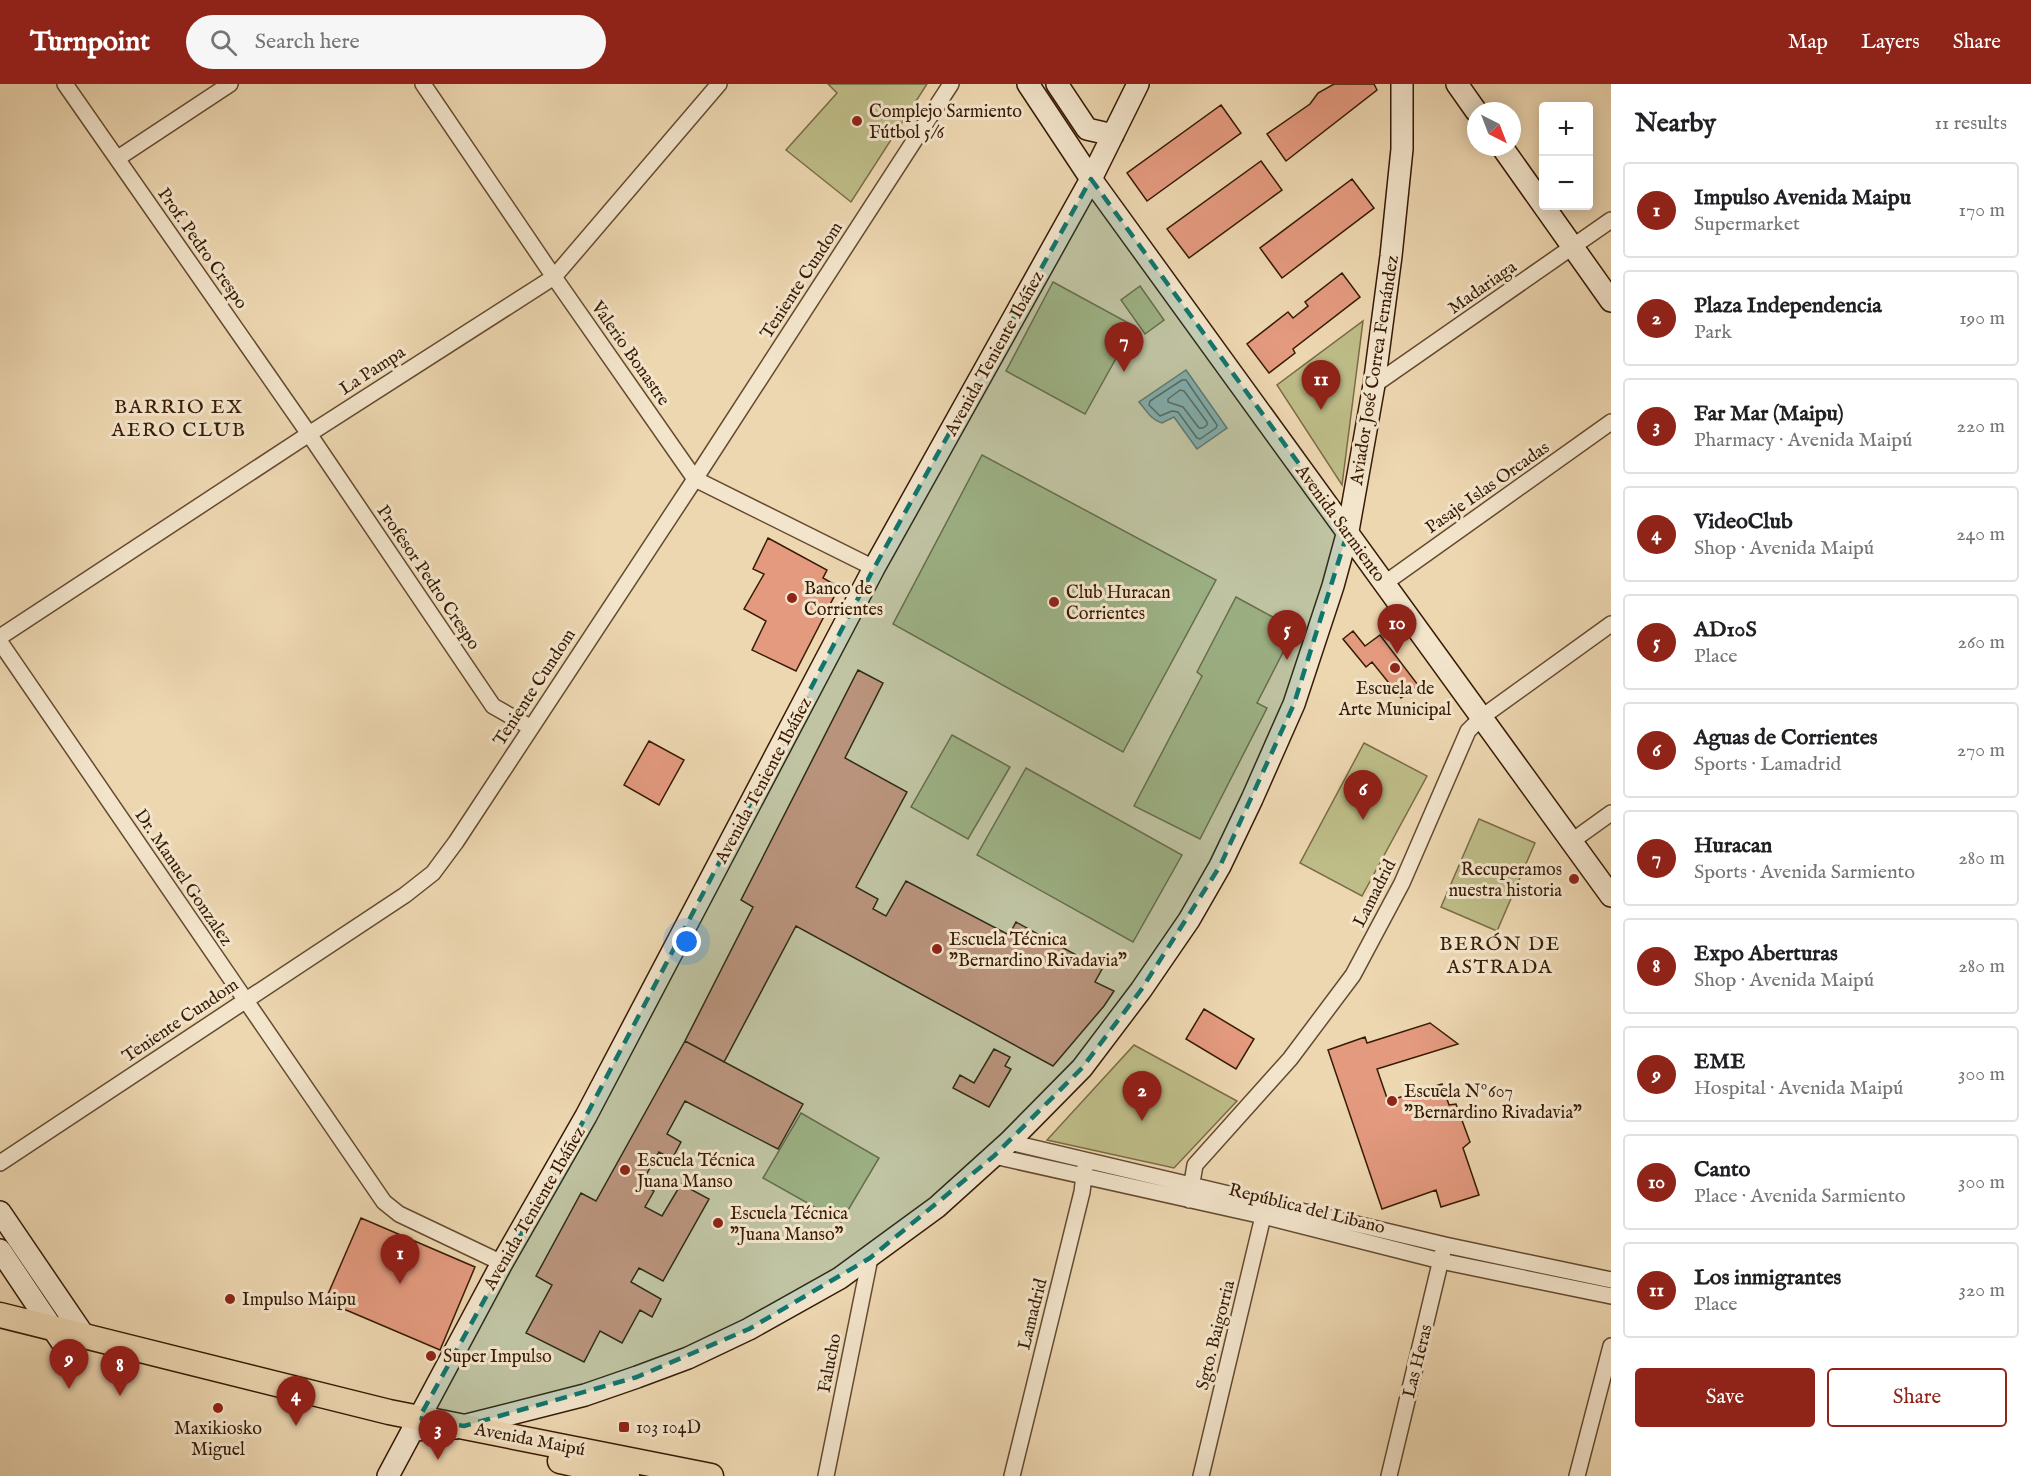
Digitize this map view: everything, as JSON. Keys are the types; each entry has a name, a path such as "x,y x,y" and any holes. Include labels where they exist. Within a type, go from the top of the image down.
{"main road":[{"name":"Avenida Sarmiento","path":"1028,84 1091,179 1611,896"},
{"path":"1057,84 1087,129 1113,135"},
{"name":"Avenida Teniente Ibáñez","path":"388,1476 502,1263 586,1116 874,568 1091,179 1138,84"},
{"name":"Aviador José Correa Fernández","path":"464,1426 585,1395 688,1358 749,1329 840,1278 937,1207 1002,1149 1082,1068 1142,990 1189,920 1220,866 1252,799 1294,704 1333,586 1348,531 1374,385 1402,149 1402,84"},
{"path":"1457,84 1470,102"},
{"path":"1508,156 1611,301"},
{"path":"0,1212 68,1337"},
{"path":"0,1250 68,1337"},
{"name":"Avenida Maipú","path":"0,1316 68,1337 416,1424 438,1434 627,1476"},
{"name":"Avenida Maipú","path":"0,1332 68,1337"},
{"name":"Avenida Maipú","path":"416,1424 464,1426 682,1473 711,1476"}],"street":[{"name":"Prof. Pedro Crespo","path":"65,84 309,434"},
{"path":"118,158 230,84"},
{"name":"Valerio Bonastre","path":"423,84 695,479 874,568"},
{"name":"La Pampa","path":"0,637 309,434 554,277 719,84"},
{"name":"Teniente Cundom","path":"0,1163 405,895 434,873 695,479 951,84"},
{"name":"Madariaga","path":"1374,385 1611,220"},
{"name":"Pasaje Islas Orcadas","path":"1385,583 1611,422"},
{"name":"Profesor Pedro Crespo","path":"309,434 493,706 530,727"},
{"name":"Lamadrid","path":"1189,1200 1195,1165 1290,1059 1353,975 1402,884 1468,731 1482,717 1611,624"},
{"name":"Dr. Manuel Gonzalez","path":"0,642 384,1202 399,1214 502,1263"},
{"path":"1572,841 1611,813"},
{"name":"República del Libano","path":"1002,1149 1086,1161 1192,1184 1265,1209 1441,1261 1611,1296"},
{"name":"República del Libano","path":"1002,1149 1083,1176 1189,1200 1265,1209 1611,1280"},
{"name":"Lamadrid","path":"1012,1476 1082,1191 1086,1161"},
{"name":"Sgto. Baigorria","path":"1201,1476 1265,1209"},
{"name":"Las Heras","path":"1389,1476 1445,1245"},
{"name":"Falucho","path":"826,1476 870,1258"},
{"path":"1577,1476 1611,1346"}],"highlighted area":[{"path":"1091,179 1348,531 1294,704 1220,866 1141,990 1082,1068 994,1156 870,1258 749,1329 637,1377 464,1426 419,1418 586,1116 874,568"}],"shaded area":[{"name":"Complejo Sarmiento Fútbol 5/6","path":"828,84 927,84 851,202 786,150 837,93"},
{"path":"1053,282 1134,326 1085,414 1006,371"},
{"path":"1140,286 1164,320 1145,334 1121,300"},
{"path":"1363,321 1342,485 1277,385"},
{"name":"Club Huracan Corrientes","path":"982,455 1216,580 1123,752 893,624"},
{"path":"1236,597 1295,629 1257,703 1267,708 1200,839 1134,806 1202,676 1197,672"},
{"path":"952,735 1010,767 968,839 911,807"},
{"path":"1364,743 1427,776 1362,896 1300,863"},
{"path":"1026,768 1182,855 1133,942 977,855"},
{"path":"1479,819 1535,843 1497,931 1441,907"},
{"path":"1134,1045 1237,1101 1174,1168 1047,1140"},
{"path":"801,1113 879,1158 841,1222 763,1178"}],"water":[{"path":"1186,370 1227,428 1197,449 1174,417 1162,423 1158,422 1139,402"}],"building":[{"path":"1334,84 1374,84 1377,90 1286,161 1267,134 1310,104 1318,93"},
{"path":"1221,105 1241,133 1147,201 1127,173"},
{"path":"1261,161 1282,190 1189,258 1167,229"},
{"path":"1352,179 1374,208 1282,278 1260,248"},
{"path":"1342,273 1360,297 1293,349 1295,353 1269,373 1247,344 1288,312 1293,318 1308,306 1305,302"},
{"name":"Banco de Corrientes","path":"768,538 827,570 823,578 839,587 796,671 752,650 766,621 744,609 764,574 753,569"},
{"name":"Escuela de Arte Municipal","path":"1353,631 1365,646 1380,635 1418,685 1401,698 1372,662 1366,667 1343,639"},
{"name":"Escuela Técnica \"Bernardino Rivadavia\"","path":"858,670 883,683 845,758 907,792 856,887 878,899 873,909 886,916 906,881 1009,935 1016,922 1102,969 1095,982 1114,991 1053,1066 796,926 724,1062 685,1041 753,907 741,900"},
{"path":"649,741 684,760 659,805 624,785"},
{"path":"1204,1009 1254,1039 1236,1069 1186,1039"},
{"name":"Escuela Nº607 \"Bernardino Rivadavia\"","path":"1430,1023 1458,1044 1377,1069 1388,1101 1442,1084 1449,1105 1456,1104 1470,1142 1463,1148 1479,1195 1441,1207 1436,1190 1382,1209 1328,1050 1365,1037 1367,1043"},
{"name":"Escuela Técnica \"Juana Manso\"","path":"685,1041 803,1104 778,1149 685,1101 667,1134 681,1142 672,1159 659,1152 641,1184 654,1191 645,1207 662,1216 681,1184 709,1199 663,1281 639,1268 631,1282 661,1299 652,1317 640,1310 622,1343 600,1331 584,1362 526,1333 552,1285 536,1276 581,1193 596,1201"},
{"path":"994,1049 1010,1057 1005,1066 1011,1069 989,1107 953,1088 960,1075 974,1083"},
{"path":"361,1218 475,1267 440,1350 325,1301"}],"place":[{"name":"Complejo Sarmiento Fútbol 5/6","path":"857,121"},
{"name":"Huracan","path":"1124,372"},
{"name":"Los inmigrantes","path":"1321,410"},
{"name":"Banco de Corrientes","path":"792,598"},
{"name":"Club Huracan Corrientes","path":"1054,602"},
{"name":"Canto","path":"1397,654"},
{"name":"AD10S","path":"1287,660"},
{"name":"Escuela de Arte Municipal","path":"1395,668"},
{"name":"Aguas de Corrientes","path":"1363,820"},
{"name":"Recuperamos nuestra historia","path":"1574,879"},
{"name":"Escuela Técnica \"Bernardino Rivadavia\"","path":"937,949"},
{"name":"Escuela Nº607 \"Bernardino Rivadavia\"","path":"1392,1101"},
{"name":"Plaza Independencia","path":"1142,1121"},
{"name":"Escuela Técnica Juana Manso","path":"625,1170"},
{"name":"Escuela Técnica \"Juana Manso\"","path":"718,1223"},
{"name":"Impulso Avenida Maipu","path":"400,1284"},
{"name":"Impulso Maipu","path":"230,1299"},
{"name":"Super Impulso","path":"431,1356"},
{"name":"EME","path":"69,1389"},
{"name":"Expo Aberturas","path":"120,1396"},
{"name":"Maxikiosko Miguel","path":"218,1408"},
{"name":"VideoClub","path":"296,1426"},
{"name":"103 104D","path":"624,1427"},
{"name":"Far Mar (Maipu)","path":"438,1460"}],"district":[{"name":"BARRIO EX AERO CLUB","path":"179,418"},
{"name":"BERÓN DE ASTRADA","path":"1500,954"}]}
